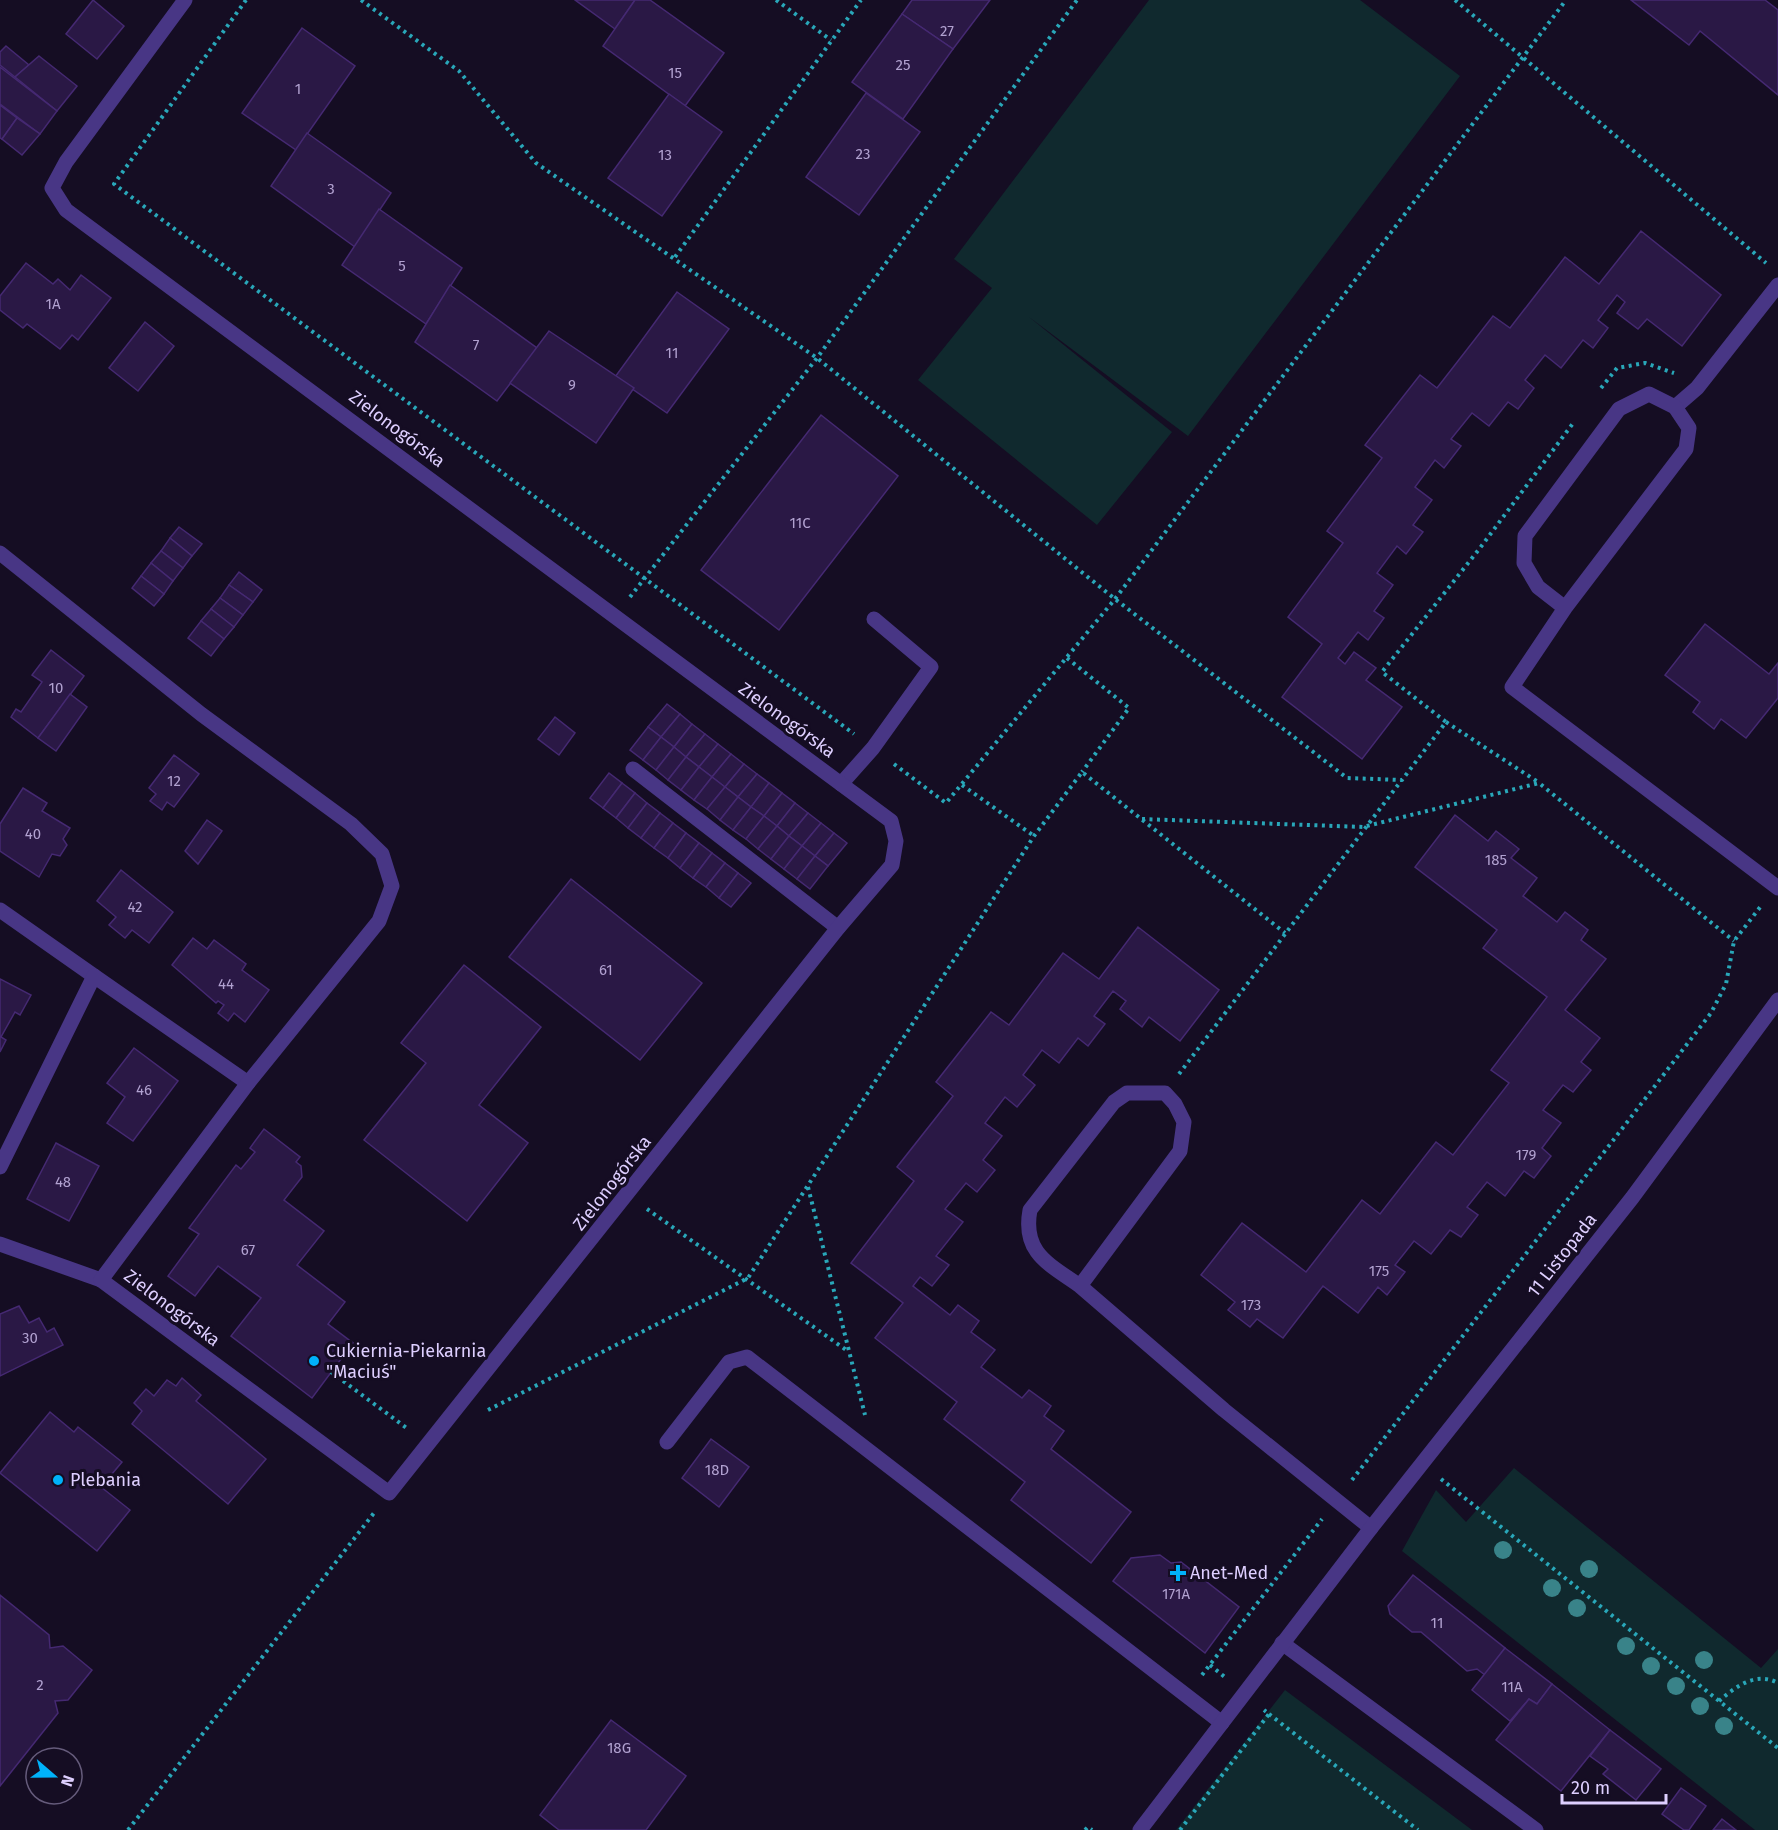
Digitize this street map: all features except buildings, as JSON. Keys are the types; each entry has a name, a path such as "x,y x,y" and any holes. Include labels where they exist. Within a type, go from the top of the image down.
{"street":[{"name":"Zielonogórska","path":"0,553 220,728 351,824 382,854 392,886 379,921 248,1083 101,1280 389,1493 838,928 892,865 896,841 891,820 66,210 52,188 66,162 185,0"},
{"path":"1675,407 1697,388 1778,285"},
{"path":"1565,608 1538,587 1524,563 1525,536 1619,409 1649,394 1675,407 1689,428 1686,449 1565,608 1512,687 1777,887"},
{"path":"841,784 873,748 931,668 874,619"},
{"path":"633,769 838,928"},
{"path":"0,910 248,1083"},
{"path":"0,1167 94,976"},
{"name":"11 Listopada","path":"1140,1830 1371,1528 1632,1198 1778,1000"},
{"path":"1080,1286 1180,1151 1184,1122 1175,1104 1165,1093 1127,1093 1114,1102 1030,1210 1027,1228 1032,1247 1050,1265 1080,1286 1371,1528"},
{"path":"0,1244 101,1280"},
{"path":"667,1442 729,1362 747,1357 1222,1723"},
{"path":"1282,1643 1536,1830"}],"path":[{"path":"246,0 114,184 946,803 1116,599 1566,0"},
{"path":"361,0 459,71 536,163 675,257 817,358 1116,599 1347,778 1402,780"},
{"path":"776,0 831,40"},
{"path":"675,257 861,0"},
{"path":"615,617 817,358 1077,0"},
{"path":"1455,0 1769,265"},
{"path":"1596,394 1617,368 1645,363 1678,375 1697,388"},
{"path":"1576,420 1480,548 1382,672 1446,722 1539,783 1734,941"},
{"path":"457,1410 472,1418 748,1278 1034,836 1129,708 1067,658"},
{"path":"1165,1093 1364,827 1446,722"},
{"path":"1082,772 1285,933"},
{"path":"1141,819 1364,827 1539,783"},
{"path":"962,784 1034,836"},
{"path":"1185,1695 1711,1013 1726,984 1734,941 1777,887"},
{"path":"808,1186 875,1455"},
{"path":"627,1195 748,1278 849,1352"},
{"path":"331,1372 429,1445"},
{"path":"1421,1464 1778,1748"},
{"path":"128,1830 389,1493"},
{"path":"1719,1701 1736,1686 1753,1679 1778,1683"},
{"path":"1269,1714 1418,1830"},
{"path":"1084,1830 1088,1827 1092,1830"}],"green space":[{"path":"1149,0 1360,0 1460,76 1188,436 1029,317 1172,432 1097,525 918,380 992,288 954,259"},
{"path":"1514,1468 1761,1668 1778,1649 1778,1830 1755,1830 1402,1551 1436,1490 1466,1522"},
{"path":"1285,1690 1472,1830 1176,1830"}],"place":[{"name":"Cukiernia-Piekarnia \"Maciuś\"","path":"314,1361"},
{"name":"Plebania","path":"58,1480"},
{"name":"Anet-Med","path":"1178,1573"}]}
